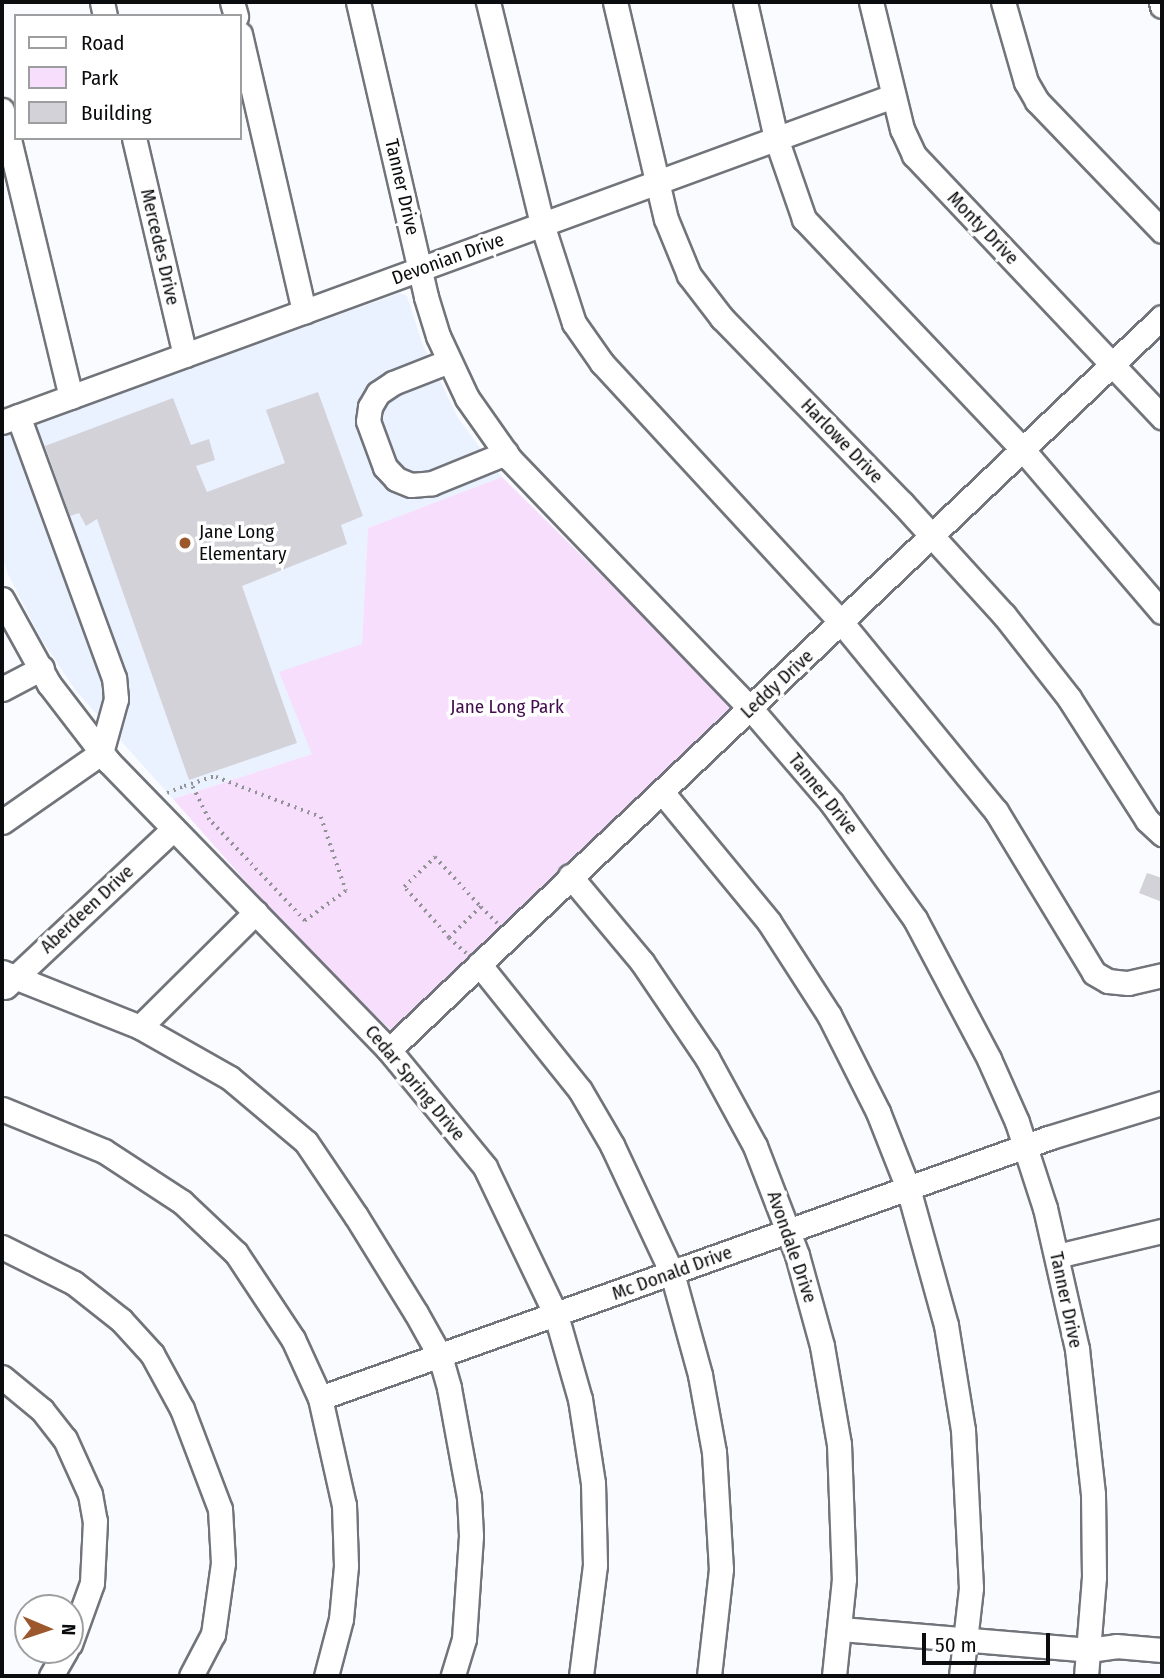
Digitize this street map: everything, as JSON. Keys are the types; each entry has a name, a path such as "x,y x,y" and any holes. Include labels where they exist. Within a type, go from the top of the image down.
{"street":[{"name":"Tanner Drive","path":"358,2 421,269 449,361 478,415 506,453 751,709 831,802 915,919 989,1059 1024,1146 1057,1256 1077,1349 1091,1474 1094,1577 1086,1676"},
{"path":"488,2 542,224 575,323 602,363 842,623 996,811 1094,973 1108,981 1128,983 1162,975"},
{"name":"Harlowe Drive","path":"615,2 676,249 704,298 934,536 1035,654 1102,746 1147,820 1162,834"},
{"path":"745,2 776,138 804,219 1023,450 1162,612"},
{"name":"Monty Drive","path":"871,2 902,129 920,163 1114,363 1162,417"},
{"path":"1003,2 1026,82 1037,101 1162,231"},
{"path":"242,43 304,312"},
{"name":"Devonian Drive","path":"10,419 893,96"},
{"path":"2,110 71,397"},
{"name":"Mercedes Drive","path":"134,140 186,355"},
{"name":"Leddy Drive","path":"389,1049 934,536 1162,317"},
{"path":"449,361 393,383 374,400 368,421 385,467 396,479 411,485 432,483 506,453"},
{"path":"2,822 102,753 116,699 114,678 10,419"},
{"name":"Cedar Spring Drive","path":"2,599 42,668 102,753 389,1049 485,1167 556,1315 580,1399 593,1483 595,1565 581,1676"},
{"path":"2,690 42,668"},
{"path":"662,792 769,922 829,1015 878,1112 908,1188 946,1325 963,1430 971,1588 968,1640 961,1676"},
{"name":"Aberdeen Drive","path":"5,981 173,829"},
{"name":"Avondale Drive","path":"570,876 642,962 707,1058 755,1146 789,1231 819,1334 837,1430 844,1530 841,1629 834,1676"},
{"path":"140,1027 256,912"},
{"path":"479,964 580,1090 618,1156 672,1273 700,1375 713,1452 721,1569 709,1676"},
{"path":"5,981 140,1027 230,1078 306,1142 440,1356 469,1497 471,1536 464,1639 453,1676"},
{"name":"Mc Donald Drive","path":"320,1398 1024,1146 1162,1103"},
{"path":"2,1109 104,1151 182,1202 236,1253 260,1284 293,1339 320,1398 339,1473 346,1566 341,1619 326,1676"},
{"path":"1057,1256 1162,1231"},
{"path":"2,1247 74,1283 121,1320 152,1354 182,1409 220,1509 223,1563 213,1634 191,1676"},
{"path":"2,1377 36,1404 65,1439 90,1494 95,1521 92,1583 84,1605"},
{"path":"841,1629 1088,1650 1116,1646 1162,1650"}],"path":[{"path":"145,799 191,784 216,777 321,817 345,891 305,921 209,820 191,784"},
{"path":"481,907 449,938 404,887 435,857 499,925"}],"shaded area":[{"name":"Jane Long Elementary","path":"400,293 407,296 422,343 458,418 502,477 368,528 362,644 312,754 173,799 76,691 40,637 8,574 2,557 2,436"}],"green space":[{"name":"Jane Long Park","path":"502,477 735,707 401,1027 391,1030 317,962 173,799 312,754 279,672 362,644 368,528"}],"building":[{"path":"318,392 363,516 341,525 347,544 242,586 297,743 189,780 97,519 86,526 79,513 70,516 45,446 173,398 191,445 209,439 215,460 196,466 207,492 285,463 266,410"},
{"path":"1147,873 1162,878 1162,902 1139,893"}],"place":[{"name":"Jane Long Elementary","path":"185,543"}]}
